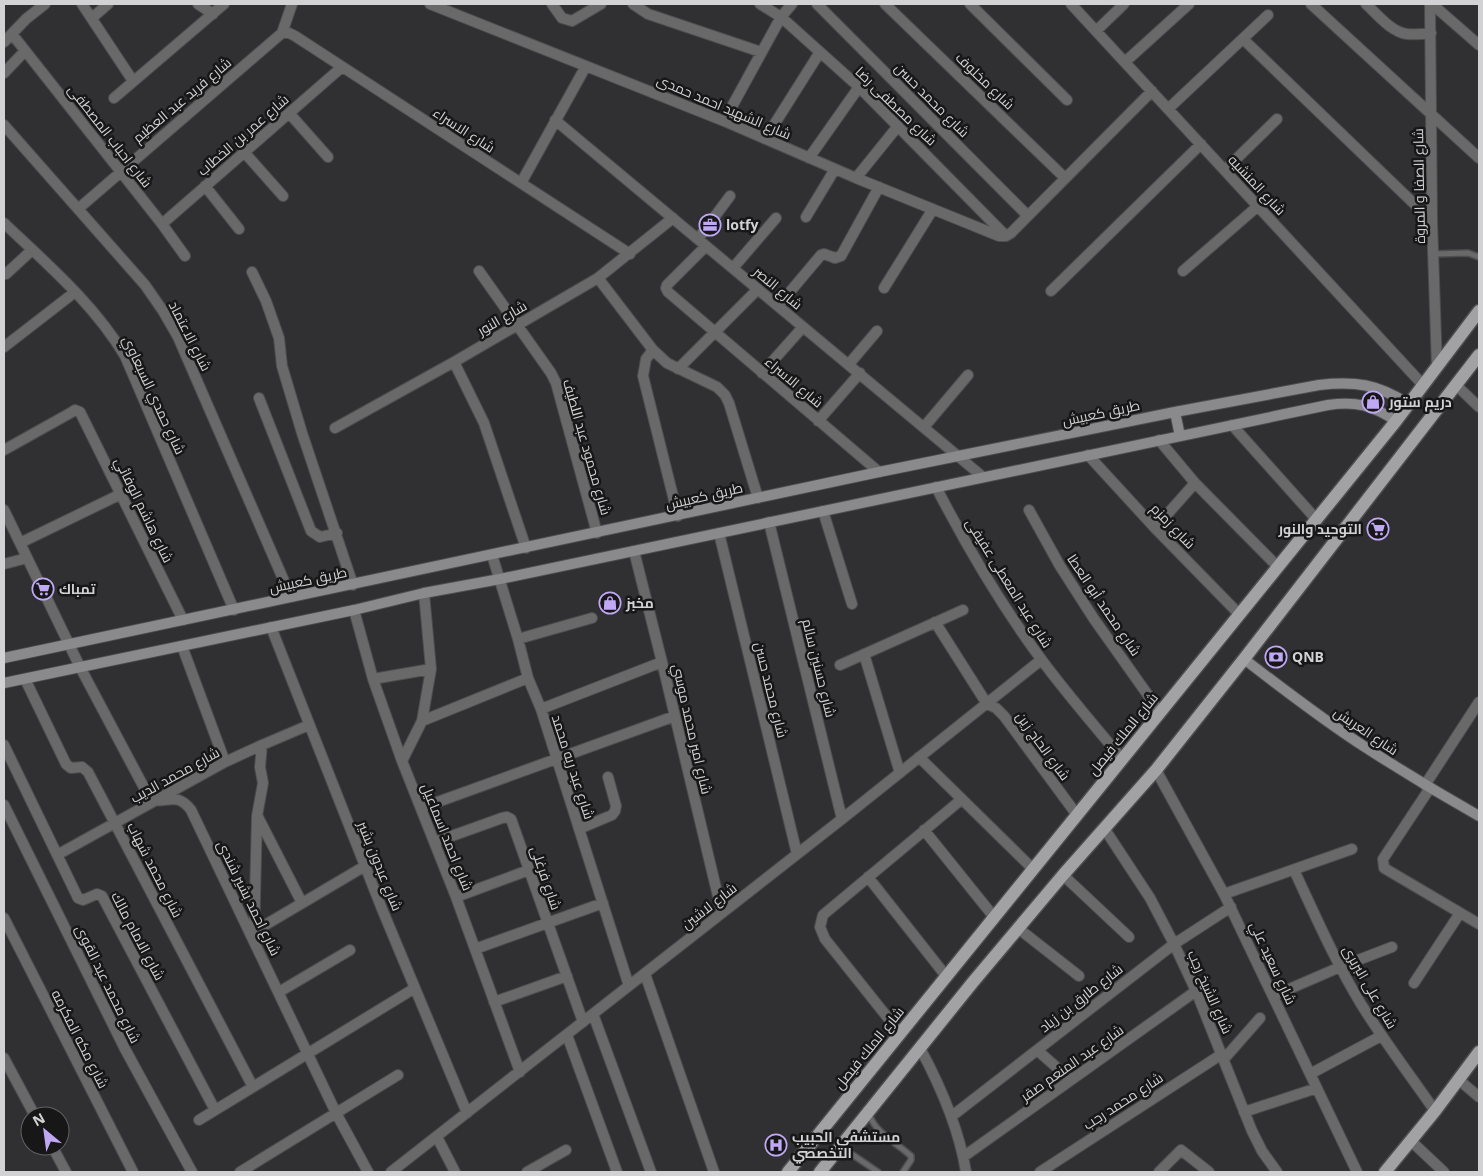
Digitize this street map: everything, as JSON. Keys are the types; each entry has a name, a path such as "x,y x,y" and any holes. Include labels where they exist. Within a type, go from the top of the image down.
{"main road":[{"name":"شارع الملك فيصل","path":"788,1172 1396,421 1479,311"},
{"path":"823,1171 920,1048 1019,928 1156,770 1244,660 1479,355"},
{"path":"1384,1172 1435,1111 1479,1052"}],"street":[{"path":"4,42 26,19 45,4"},
{"path":"82,4 133,81"},
{"path":"92,18 108,4"},
{"path":"198,4 213,14"},
{"path":"114,98 224,4"},
{"path":"282,33 292,4"},
{"name":"شارع الشهيد احمد حمدى","path":"430,4 724,121 856,178 999,236 1006,236"},
{"path":"552,4 562,18 572,20 601,4"},
{"path":"632,4 648,14 761,52"},
{"name":"شارع مصطفى رضا","path":"760,4 781,17 859,87 1006,236"},
{"path":"724,121 781,17 792,4"},
{"name":"شارع محمد حسن","path":"817,4 1028,216"},
{"name":"شارع مخلوف","path":"885,4 1064,178"},
{"path":"970,4 1067,100"},
{"path":"1096,31 1124,4"},
{"path":"1125,62 1190,4"},
{"path":"1311,4 1479,158"},
{"path":"1366,4 1401,33 1408,35 1431,33"},
{"path":"1431,4 1479,45"},
{"name":"شارع الصفا و المروة","path":"1431,4 1432,221 1437,367"},
{"name":"شارع المنشيه","path":"1076,6 1096,31 1423,385"},
{"path":"1168,109 1268,15"},
{"name":"شارع الاسراء","path":"282,33 289,33 295,36 630,254"},
{"name":"شارع فريد عبد العظيم","path":"78,209 282,33"},
{"name":"شارع احباب المصطفى","path":"12,34 162,224 185,256"},
{"path":"1243,39 1432,221"},
{"path":"4,72 25,50"},
{"path":"765,139 820,52"},
{"path":"520,183 586,66"},
{"name":"شارع عمر بن الخطاب","path":"162,224 342,67"},
{"path":"809,158 859,87"},
{"path":"1006,236 1152,92"},
{"path":"289,113 328,157"},
{"path":"1225,170 1277,119"},
{"name":"شارع النصر","path":"556,120 983,477"},
{"name":"شارع الاعتماد","path":"4,125 145,285 163,311 178,337 291,598"},
{"path":"856,178 898,126"},
{"path":"1051,291 1200,144"},
{"path":"244,152 283,196"},
{"path":"806,217 835,169"},
{"path":"205,186 239,229"},
{"path":"778,306 821,255 824,254 835,258 841,256 879,187"},
{"path":"698,239 730,196"},
{"path":"1183,271 1258,206"},
{"path":"884,288 933,209"},
{"name":"شارع النور","path":"334,428 454,362 598,278 674,218"},
{"path":"733,268 776,218"},
{"name":"شارع حمدي السبعاوي","path":"4,223 75,292 104,324 125,356 234,610"},
{"name":"شارع الاسراء","path":"706,246 667,285 668,292 879,472"},
{"path":"6,274 32,250"},
{"name":"شارع محمود عبد اللطيف","path":"479,271 551,372 556,383 597,533"},
{"path":"252,272 266,301 278,338 282,366 302,434 353,585"},
{"path":"598,278 653,350 667,363 717,387 725,395 758,498"},
{"path":"678,369 758,289"},
{"path":"4,347 75,292"},
{"path":"762,373 804,327"},
{"path":"849,364 877,331"},
{"path":"653,350 646,359 644,376 678,516"},
{"path":"454,362 484,422 526,548"},
{"path":"818,420 860,373"},
{"path":"924,427 968,375"},
{"name":"طريق كعبيش","path":"4,658 492,556 879,472 1319,384 1357,383 1376,387 1393,394 1408,404"},
{"path":"1456,384 1479,406"},
{"path":"259,398 311,531 320,537 337,533"},
{"path":"4,683 354,610 424,593 500,579 1346,402 1364,405 1380,411 1396,421"},
{"name":"شارع هاشم الوفائي","path":"4,450 75,410 80,412 183,620"},
{"path":"1175,412 1180,436"},
{"path":"1232,425 1316,519"},
{"path":"1159,440 1195,483 1278,566"},
{"name":"شارع زمزم","path":"1088,455 1154,528 1239,614"},
{"path":"1154,528 1195,483"},
{"name":"شارع عبد المعطى عفيفى","path":"936,487 980,568 1010,614 1042,660 1122,759"},
{"path":"20,543 121,494"},
{"path":"4,510 80,667 148,795 154,800 158,800"},
{"name":"شارع محمد أبو العطا","path":"1029,510 1060,566 1094,620 1160,712"},
{"path":"823,511 852,604"},
{"name":"شارع حسنين سالم","path":"770,522 842,820"},
{"name":"شارع محمد حسن","path":"719,533 797,854"},
{"name":"شارع امير محمد موسي","path":"634,551 722,913"},
{"name":"شارع عبد ريه محمد","path":"492,556 528,678 541,709 629,986"},
{"path":"4,564 27,558"},
{"path":"402,761 422,721 431,669 424,593"},
{"name":"شارع احمد اسماعيل","path":"354,610 374,679 402,761 456,897 520,1072"},
{"path":"840,665 963,610"},
{"path":"518,639 592,618"},
{"name":"شارع الحاج زين","path":"935,622 987,704 996,708 1004,716 1077,815"},
{"name":"شارع عبدون بشير","path":"271,627 365,866 466,1113"},
{"path":"182,646 225,762"},
{"path":"864,654 900,773"},
{"name":"شارع لاشين","path":"391,1172 842,820 1042,660"},
{"name":"شارع العريش","path":"1244,660 1363,746 1479,816"},
{"path":"541,709 662,662"},
{"path":"374,679 431,669"},
{"path":"422,721 528,678"},
{"name":"شارع محمد شهاب","path":"25,679 66,764 71,768 86,770 253,1087"},
{"path":"1479,702 1385,855 1382,864 1387,871 1479,924"},
{"path":"421,808 675,716"},
{"name":"شارع محمد الديب","path":"57,855 225,762 309,725"},
{"name":"شارع الامام مالك","path":"4,745 79,899 84,900 97,894 102,896 215,1110"},
{"path":"255,935 257,816 263,783 260,767 262,745"},
{"path":"919,757 1033,869"},
{"name":"شارع سعيد علي","path":"1156,770 1231,907 1357,1172"},
{"path":"579,829 612,815 615,811 616,806 608,777"},
{"name":"شارع احمد بشير شندى","path":"158,800 173,798 180,800 191,810 255,935 279,992 336,1113 368,1172"},
{"path":"900,1033 825,939 820,927 823,915 962,799"},
{"name":"شارع محمد عبد القوى","path":"4,805 125,1049 192,1172"},
{"path":"257,816 302,903"},
{"name":"شارع فرغلى","path":"434,842 509,817 583,1022"},
{"name":"شارع الشيخ رجب","path":"1104,828 1150,898 1174,944 1223,1056 1244,1112 1262,1151 1277,1172"},
{"path":"924,830 994,917"},
{"path":"1224,894 1352,849"},
{"path":"255,935 302,903 365,866"},
{"path":"456,897 529,870"},
{"name":"شارع على البربرى","path":"1294,870 1340,967 1381,1036 1435,1111"},
{"path":"868,876 946,976"},
{"path":"1063,876 1129,937"},
{"path":"475,949 603,904"},
{"name":"شارع طارق بن زياد","path":"952,1116 1174,944 1231,907"},
{"path":"1414,983 1460,913"},
{"name":"شارع مكه المكرمه","path":"4,918 132,1172"},
{"path":"1019,928 1079,976"},
{"path":"1273,996 1392,947"},
{"path":"279,992 350,950"},
{"path":"645,974 714,1172"},
{"path":"494,1002 567,976"},
{"path":"199,1120 415,988"},
{"name":"شارع عبد المنعم صقر","path":"964,1157 1196,992"},
{"path":"593,1014 651,1172"},
{"name":"شارع محمد رجب","path":"1040,1172 1223,1056 1260,1018"},
{"path":"567,1035 617,1172"},
{"path":"1310,1074 1381,1036"},
{"path":"920,1048 952,1116 964,1157 966,1172"},
{"path":"1037,1050 1071,1080"},
{"path":"4,1058 30,1106"},
{"path":"240,1172 398,1074"},
{"path":"1459,1080 1479,1097"},
{"path":"1244,1112 1317,1088"},
{"path":"437,1136 455,1172"},
{"path":"1411,1141 1444,1172"},
{"path":"527,1172 566,1150"},
{"path":"1159,1172 1178,1150 1183,1150 1209,1172"},
{"path":"57,1156 66,1172"}],"lane":[{"path":"1433,254 1468,253 1479,257"},
{"path":"868,1113 875,1126 911,1156 910,1164 902,1172"},
{"path":"837,1152 853,1155 878,1172"}],"place":[{"name":"lotfy","path":"710,225"},
{"name":"دريم ستور","path":"1373,402"},
{"name":"التوحيد والنور","path":"1378,529"},
{"name":"تمباك","path":"43,589"},
{"name":"مخبز","path":"610,603"},
{"name":"QNB","path":"1276,657"},
{"name":"مستشفى الحبيب التخصصي","path":"776,1145"}]}
